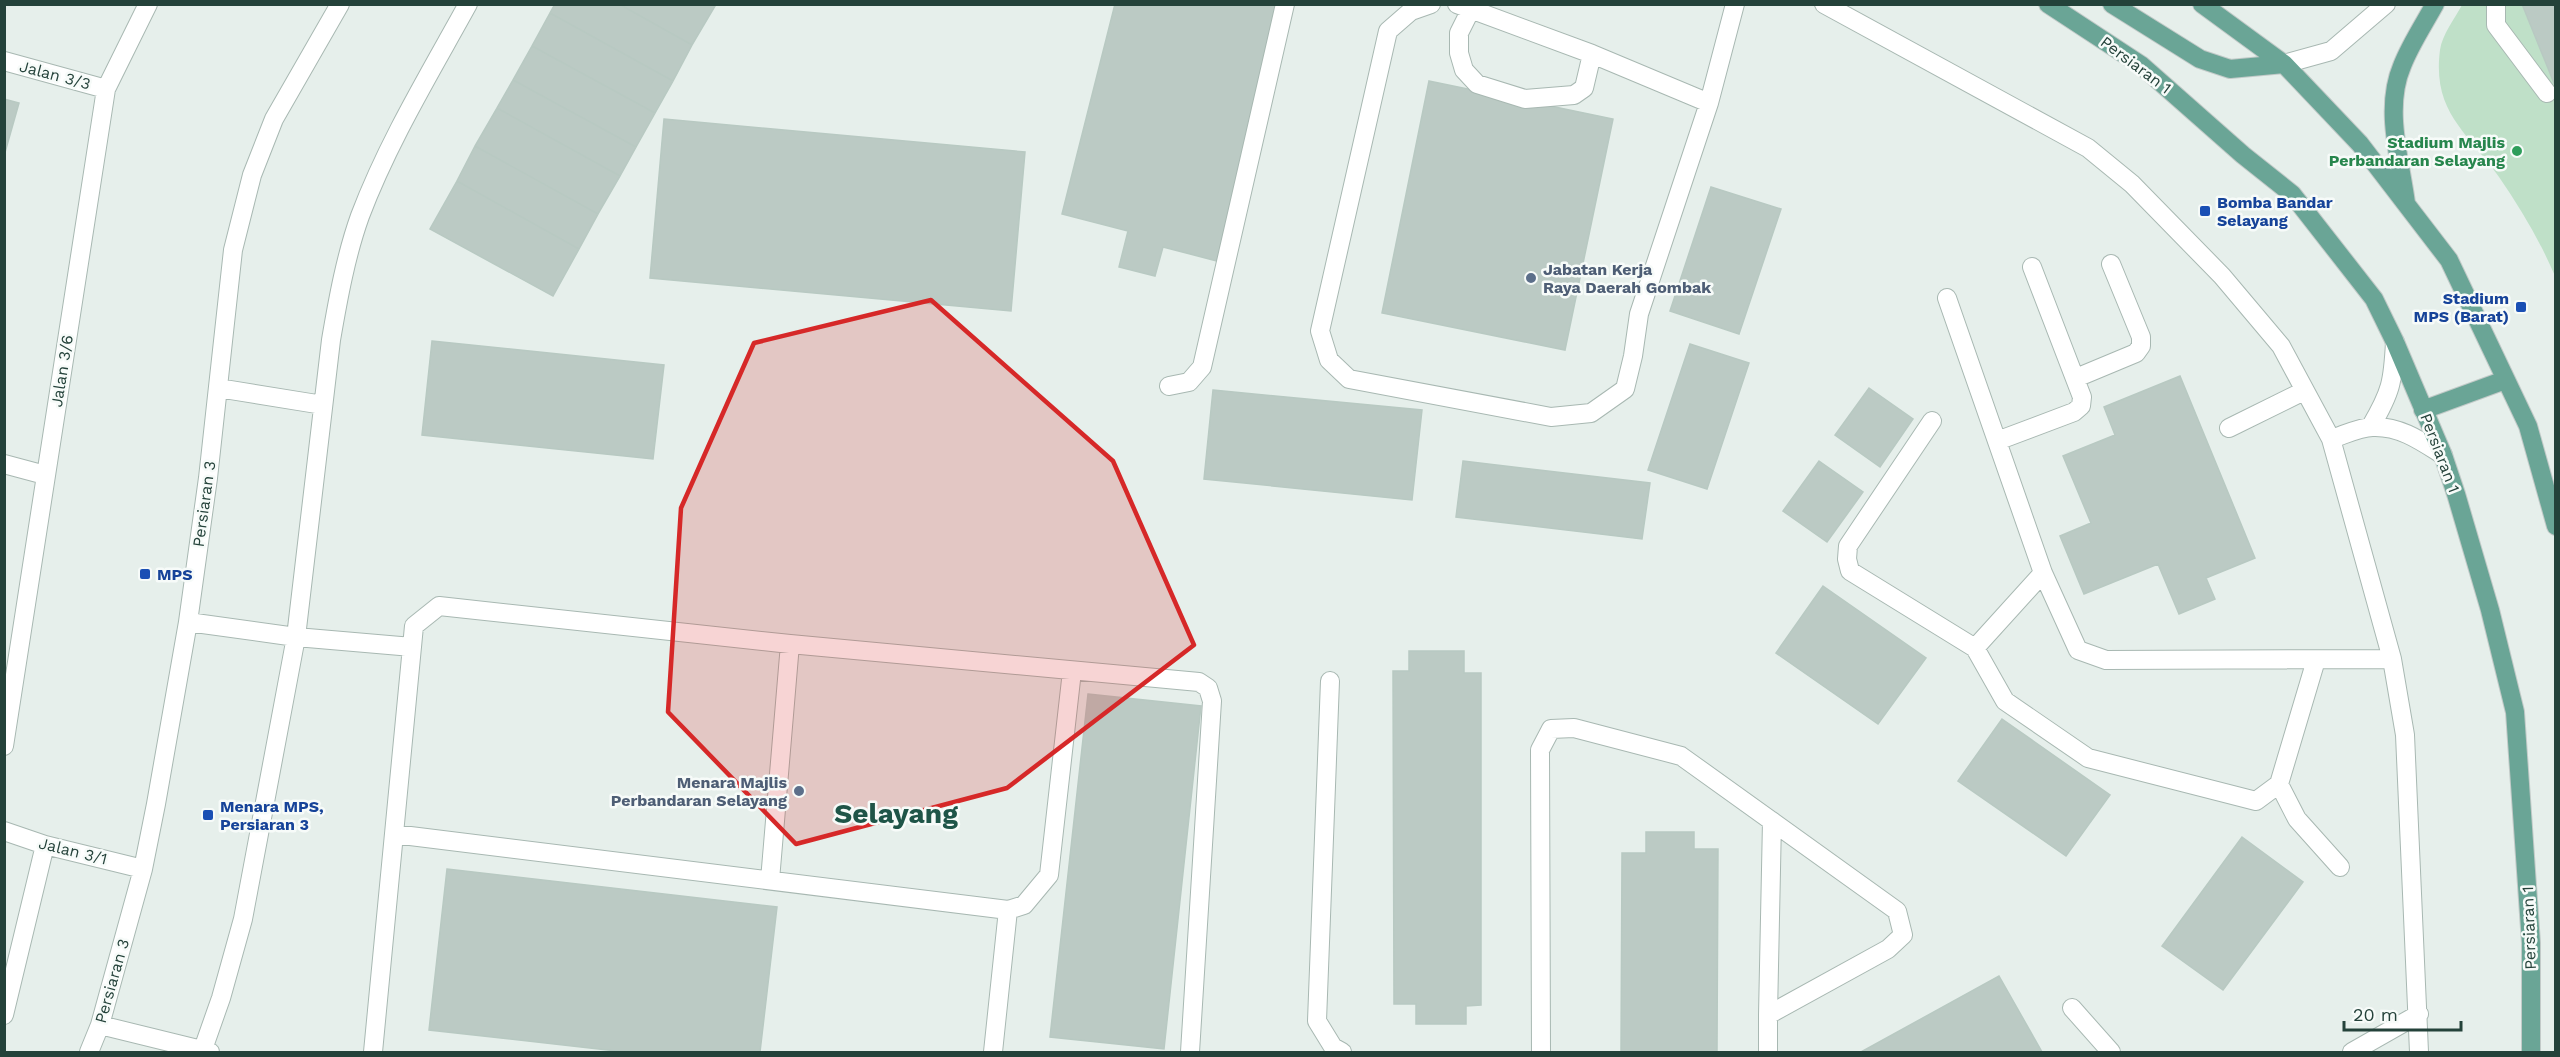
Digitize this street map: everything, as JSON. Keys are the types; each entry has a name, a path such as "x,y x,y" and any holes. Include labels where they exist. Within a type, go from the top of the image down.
{"main road":[{"name":"Persiaran 1","path":"2048,4 2141,65 2243,155 2292,194 2374,299 2395,342 2443,455 2490,610 2515,712 2531,943 2530,1053"},
{"path":"2112,4 2200,58 2230,69 2284,64"},
{"path":"2202,4 2284,64 2360,144 2449,260 2528,426 2556,526"},
{"path":"2407,205 2394,119 2395,93 2401,66 2435,4"},
{"path":"2424,410 2505,380"}],"street":[{"name":"Jalan 3/6","path":"4,746 106,89 148,4"},
{"name":"Persiaran 3","path":"89,1053 100,1025 143,869 156,804 188,622 233,250 252,175 274,119 340,4"},
{"path":"100,1025 205,1052 243,919 296,636 330,340 340,293 360,217 397,132 468,4"},
{"path":"1169,386 1189,382 1202,367 1285,4"},
{"path":"1431,4 1411,11 1388,31 1320,331 1329,360 1349,379 1551,417 1591,413 1625,389 1633,356 1639,314 1709,103 1735,4"},
{"path":"1824,4 2088,148 2132,184 2222,276 2281,346 2331,439 2392,659 2405,735 2419,1053"},
{"path":"2284,64 2331,51 2386,4"},
{"path":"2496,4 2496,25 2547,93"},
{"path":"1592,54 1584,88 1574,95 1525,99 1477,84 1464,70 1459,53 1459,33 1464,7 1592,54 1709,103"},
{"name":"Jalan 3/3","path":"4,61 106,89"},
{"path":"2076,378 2136,353 2141,346 2141,337 2111,264"},
{"path":"1996,441 2074,412 2081,406 2082,397 2076,378 2032,267"},
{"path":"1947,298 2043,573 2078,650 2106,660 2392,659"},
{"path":"2371,426 2388,398 2393,378 2395,342"},
{"path":"218,388 323,405"},
{"path":"2229,428 2304,391"},
{"path":"1932,421 1848,546 1847,559 1850,571 1975,648 2005,700 2088,758 2256,801 2279,784 2316,660"},
{"path":"2331,439 2371,426 2412,435 2443,455"},
{"path":"4,464 45,475"},
{"path":"1975,648 2043,573"},
{"path":"373,1053 414,626 439,606 790,644 1199,682 1208,688 1212,700 1190,1053"},
{"path":"188,622 296,636 412,647"},
{"path":"770,880 790,644"},
{"path":"394,834 1008,910 1024,905 1048,875 1072,671"},
{"path":"1330,681 1317,1021 1333,1047 1342,1053"},
{"path":"1541,1053 1540,750 1551,729 1574,728 1681,756 1897,911 1903,934 1888,949 1768,1015"},
{"path":"2279,784 2297,819 2340,867"},
{"path":"1768,1053 1772,821"},
{"name":"Jalan 3/1","path":"4,831 45,845 143,869"},
{"path":"4,1015 45,845"},
{"path":"993,1053 1008,910"},
{"path":"2072,1008 2111,1053"},
{"path":"2352,1053 2419,1014"}],"highlighted area":[{"path":"931,300 1113,461 1194,645 1007,788 796,844 668,712 681,508 754,343"}],"green space":[{"name":"Stadium Majlis Perbandaran Selayang","path":"2462,5 2555,5 2555,276 2515,201 2454,120 2441,90 2439,71 2441,44"}],"building":[{"path":"555,4 619,4 692,45 673,81 550,13"},
{"path":"619,4 711,4 715,6 692,45"},
{"path":"1115,4 1282,4 1217,261 1163,247 1155,276 1119,267 1128,231 1062,214"},
{"path":"2522,4 2556,4 2556,88"},
{"path":"550,13 673,81 655,113 532,46"},
{"path":"532,46 655,113 636,147 513,80"},
{"path":"513,80 636,147 620,176 497,108"},
{"path":"1429,81 1613,119 1565,350 1382,313"},
{"path":"4,99 19,103 4,156"},
{"path":"497,108 620,176 598,214 475,146"},
{"path":"664,119 1025,152 1011,311 650,278"},
{"path":"475,146 598,214 579,249 457,181"},
{"path":"457,181 579,249 553,296 430,229"},
{"path":"1711,187 1781,209 1739,334 1670,311"},
{"path":"432,341 664,365 653,459 422,435"},
{"path":"1690,344 1749,363 1707,489 1648,470"},
{"path":"2180,376 2255,558 2206,578 2215,599 2179,614 2158,564 2084,594 2060,536 2091,523 2063,456 2115,435 2104,407"},
{"path":"1869,388 1913,419 1880,467 1835,435"},
{"path":"1213,390 1422,410 1412,500 1204,479"},
{"path":"1463,461 1650,483 1642,539 1456,517"},
{"path":"1819,461 1863,492 1827,542 1783,511"},
{"path":"1823,586 1926,658 1878,724 1776,653"},
{"path":"1409,651 1464,651 1464,673 1481,673 1481,1005 1466,1006 1466,1024 1416,1024 1416,1004 1394,1004 1393,671 1409,671"},
{"path":"1088,694 1201,706 1164,1049 1050,1037"},
{"path":"2002,719 2110,795 2066,856 1958,781"},
{"path":"1646,832 1694,832 1694,849 1718,849 1717,1052 1621,1052 1622,853 1646,853"},
{"path":"2242,837 2303,882 2223,990 2162,946"},
{"path":"447,869 777,907 760,1052 625,1052 429,1030"},
{"path":"1999,976 2042,1052 1861,1052"}],"place":[{"name":"Stadium Majlis Perbandaran Selayang","path":"2517,151"},
{"name":"Bomba Bandar Selayang","path":"2205,211"},
{"name":"Jabatan Kerja Raya Daerah Gombak","path":"1531,278"},
{"name":"Stadium MPS (Barat)","path":"2521,307"},
{"name":"MPS","path":"145,574"},
{"name":"Menara Majlis Perbandaran Selayang","path":"799,791"},
{"name":"Menara MPS, Persiaran 3","path":"208,815"}],"district":[{"name":"Selayang","path":"896,813"}]}
